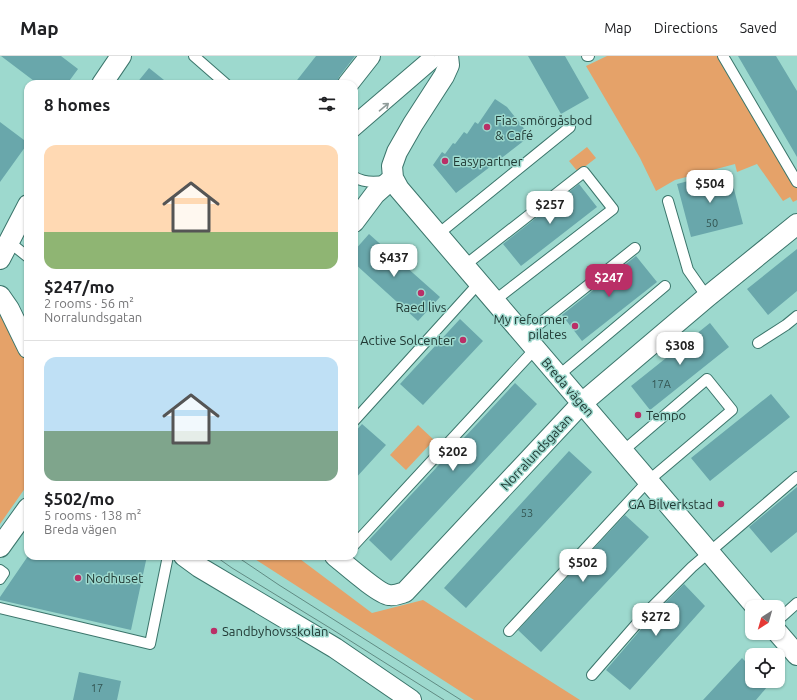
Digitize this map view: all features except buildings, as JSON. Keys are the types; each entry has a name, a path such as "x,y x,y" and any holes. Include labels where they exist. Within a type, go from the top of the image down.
{"street":[{"path":"105,80 121,56"},
{"path":"351,80 370,56"},
{"path":"358,217 375,194 393,178 392,166 397,152 444,76 449,65 448,56"},
{"name":"Breda vägen","path":"393,178 408,202 750,600"},
{"path":"4,251 24,213"},
{"name":"Norralundsgatan","path":"344,560 378,589 388,595 397,596 405,592 582,403 707,297 797,224"},
{"path":"0,296 9,309 24,338"},
{"path":"0,547 24,514"},
{"path":"189,560 335,648 411,700"},
{"path":"785,640 797,655"}],"lane":[{"path":"194,56 221,80"},
{"path":"358,117 429,56"},
{"path":"358,129 442,56"},
{"path":"723,56 797,182"},
{"path":"436,234 570,127"},
{"path":"464,266 584,172 613,209 494,302"},
{"path":"358,178 376,183 393,178"},
{"path":"668,201 688,270 707,297"},
{"path":"358,540 529,342 635,248"},
{"path":"4,251 24,256"},
{"path":"358,417 479,283"},
{"path":"558,376 665,286"},
{"path":"758,343 797,316"},
{"path":"509,632 648,481 732,410 707,379 623,451"},
{"path":"592,674 647,612 692,567 797,477"},
{"path":"0,608 150,644 167,560"},
{"path":"0,570 4,573 0,579"},
{"path":"785,614 797,603"}],"shaded area":[{"path":"607,56 723,56 797,182 797,200 793,202 790,197 783,201 757,164 737,172 735,164 675,180 656,191 640,158 586,66"},
{"path":"587,147 596,158 578,172 569,161"},
{"path":"0,311 24,330 24,490 0,524"},
{"path":"418,425 434,440 406,470 390,455"},
{"path":"256,560 301,560 372,613 423,600 580,700 474,700"}],"tram line":[{"path":"221,560 444,700"},
{"path":"242,560 461,700"}],"place":[{"name":"Fias smörgåsbod & Café","path":"487,127"},
{"name":"Easypartner","path":"445,161"},
{"name":"Raed livs","path":"421,293"},
{"name":"My reformer pilates","path":"575,326"},
{"name":"Active Solcenter","path":"463,340"},
{"name":"Tempo","path":"638,415"},
{"name":"GA Bilverkstad","path":"721,504"},
{"name":"Nodhuset","path":"78,578"},
{"name":"Sandbyhovsskolan","path":"214,631"}]}
